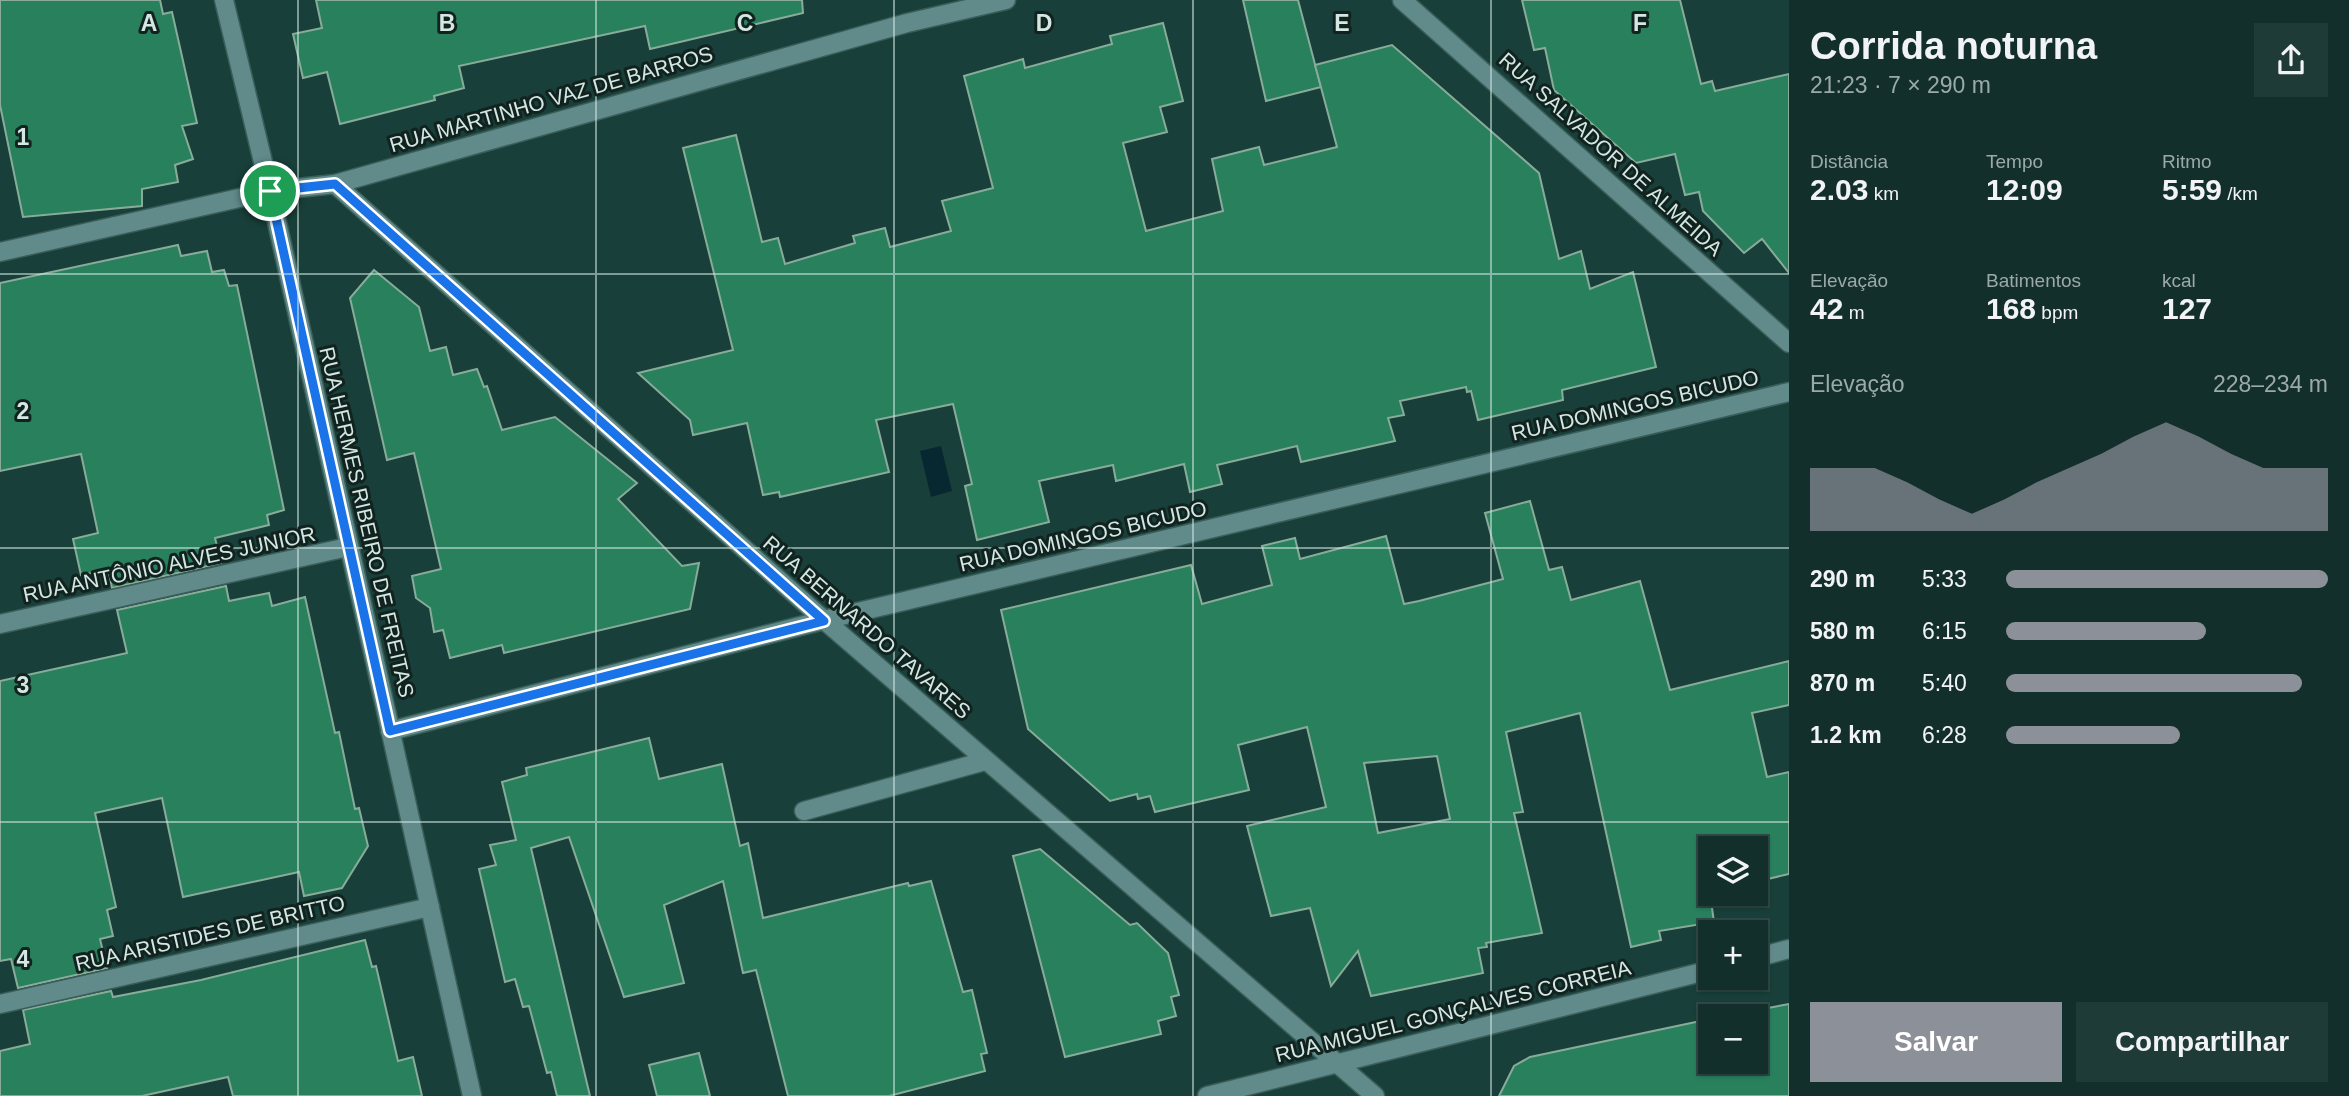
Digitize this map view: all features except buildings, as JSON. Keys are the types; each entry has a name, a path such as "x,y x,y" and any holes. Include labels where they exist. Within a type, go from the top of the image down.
{"street":[{"name":"RUA HERMES RIBEIRO DE FREITAS","path":"224,0 270,191 472,1096"},
{"name":"RUA MARTINHO VAZ DE BARROS","path":"0,252 270,191 335,184 907,23 1006,0"},
{"name":"RUA SALVADOR DE ALMEIDA","path":"1402,0 1789,342"},
{"name":"RUA BERNARDO TAVARES","path":"335,184 824,621 1375,1096"},
{"name":"RUA DOMINGOS BICUDO","path":"390,731 824,621 1789,392"},
{"name":"RUA ANTÔNIO ALVES JUNIOR","path":"0,624 348,547"},
{"path":"804,811 985,761"},
{"name":"RUA ARISTIDES DE BRITTO","path":"0,1004 430,906"},
{"path":"1768,955 1789,950"},
{"name":"RUA MIGUEL GONÇALVES CORREIA","path":"1207,1096 1698,973"}],"water":[{"path":"941,446 952,491 931,497 920,451"}],"route":[{"path":"335,184 824,621 390,731 270,191 335,184"}]}
